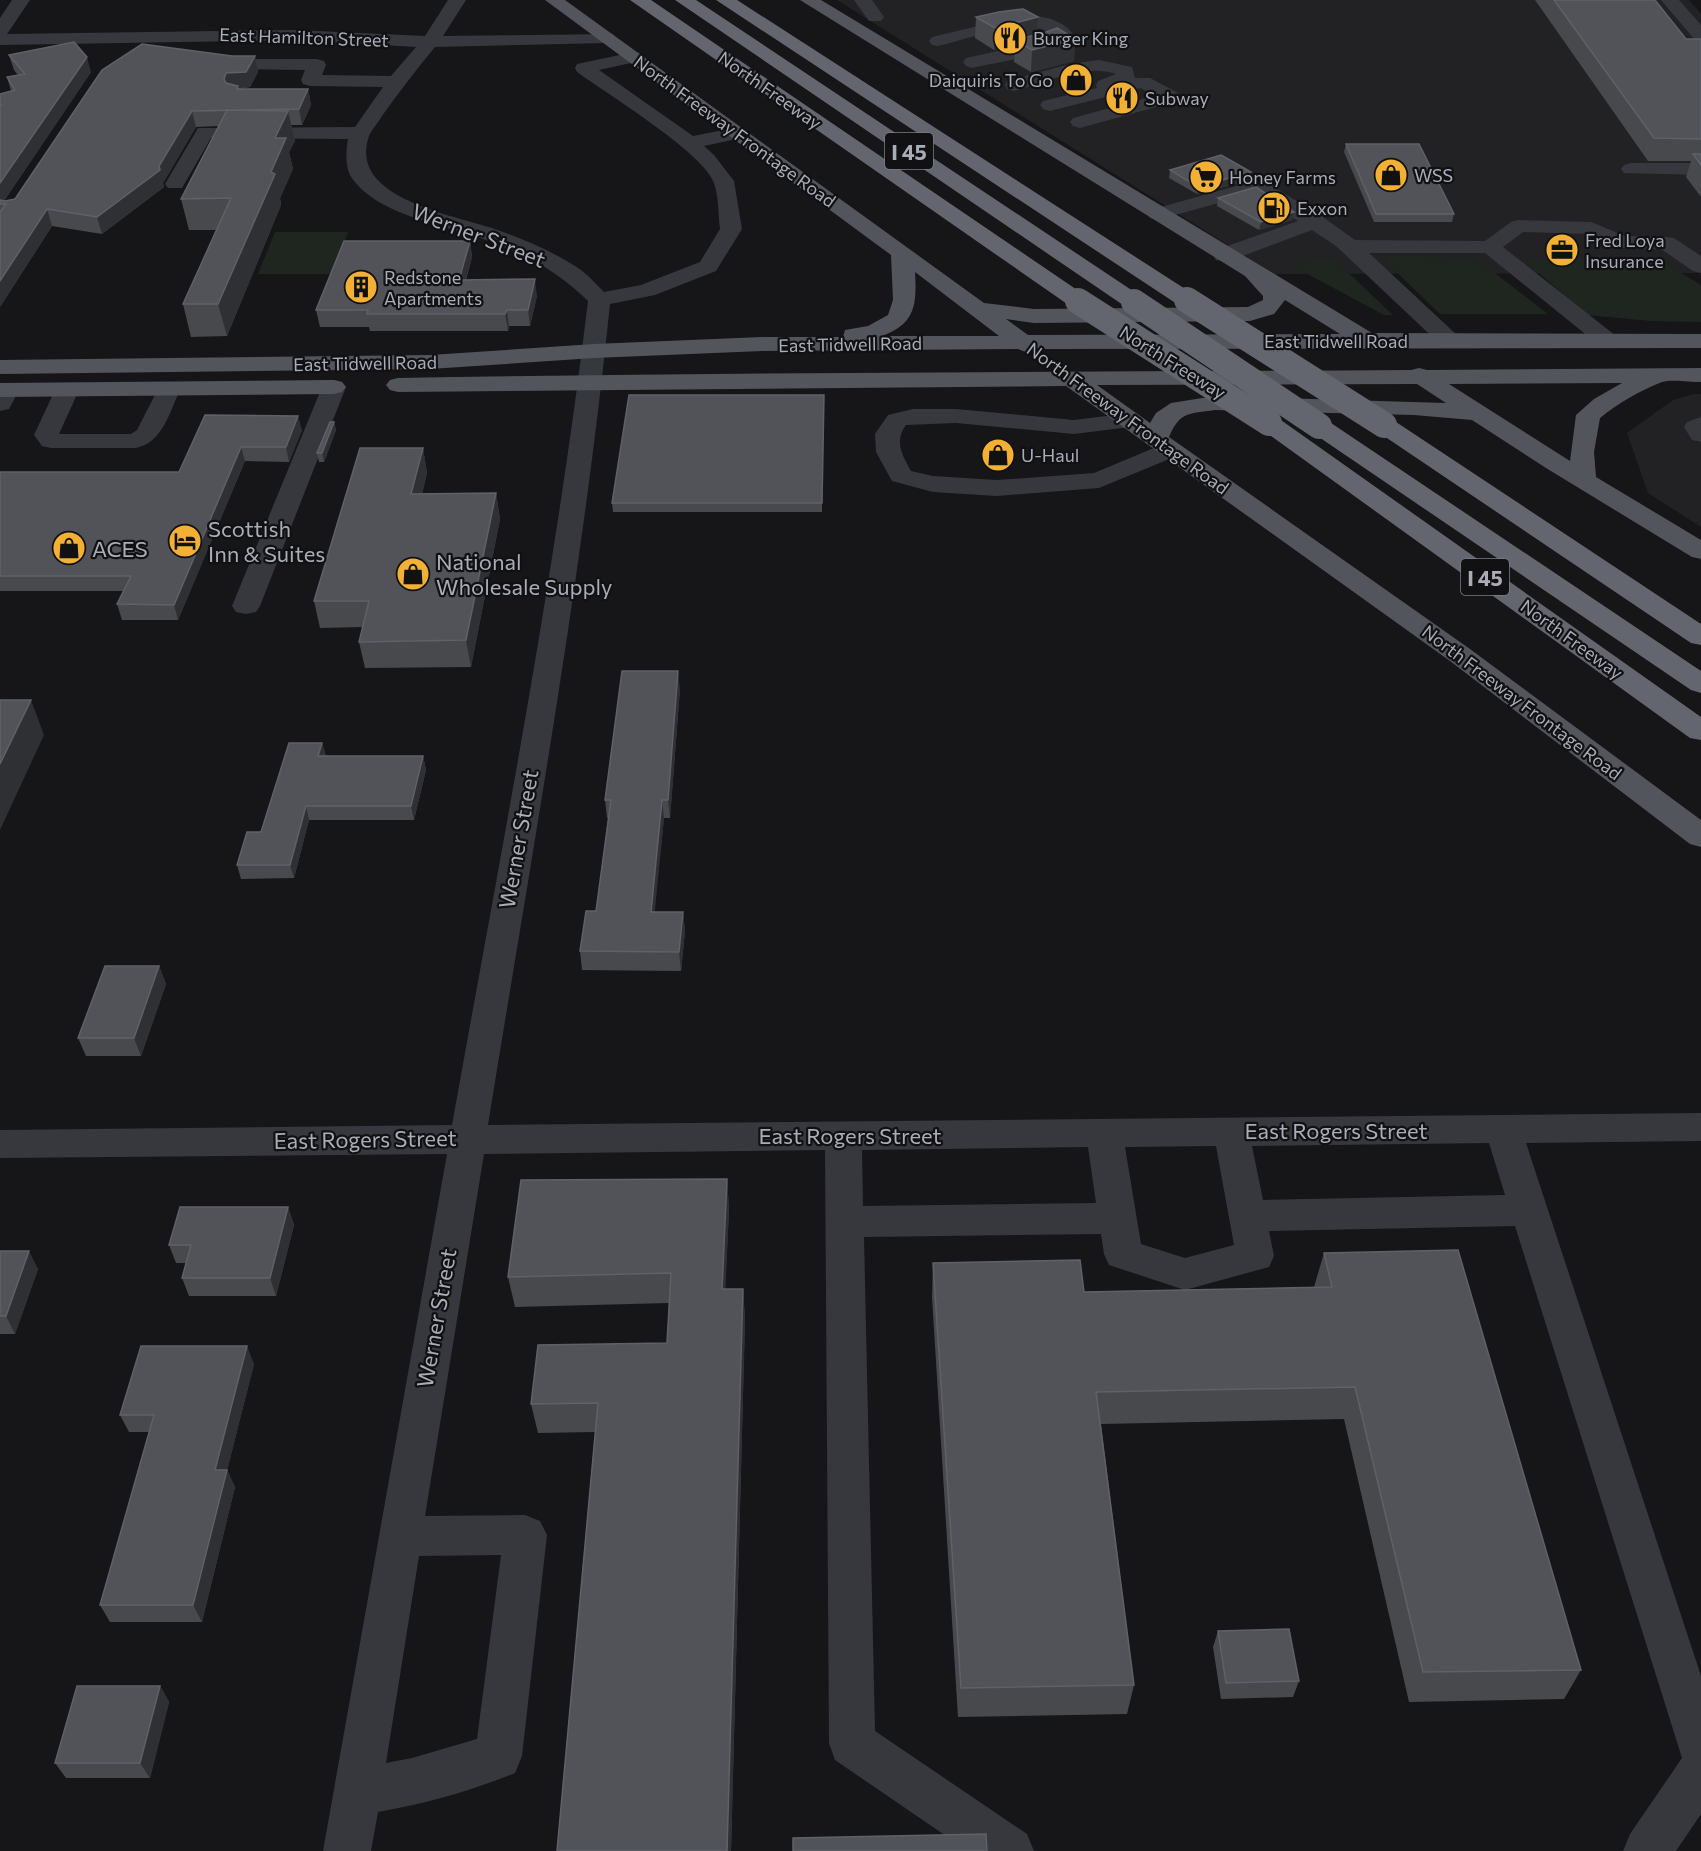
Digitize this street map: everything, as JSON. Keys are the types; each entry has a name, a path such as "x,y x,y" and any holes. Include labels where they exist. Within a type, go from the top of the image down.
{"highway":[{"path":"625,0 708,48"},
{"name":"North Freeway","path":"639,0 1078,302 1269,423 1701,731"},
{"name":"North Freeway","path":"684,0 1701,684"},
{"name":"I 45","path":"729,2 1185,299 1384,425 1701,637"}],"main road":[{"name":"North Freeway Frontage Road","path":"554,0 739,133 1071,379 1460,655 1701,836"},
{"path":"809,0 1156,214 1368,341 1477,414 1701,551"},
{"path":"762,344 873,333 890,325 900,315 906,301 903,254"},
{"path":"977,308 1013,315 1034,316 1250,314 1266,309 1274,302 1274,295 1254,273"},
{"name":"East Tidwell Road","path":"2,395 67,390 358,386 592,366 762,344 1701,341"},
{"name":"East Tidwell Road","path":"0,367 430,362 1071,379 1425,379 1701,375"},
{"path":"259,389 269,365"},
{"path":"1582,480 1582,452 1588,415 1599,406 1640,383 1676,375"},
{"path":"1163,444 1165,418 1180,408 1215,403 1413,408 1477,414"}],"street":[{"path":"0,31 21,0"},
{"path":"176,184 206,132 360,133 396,82 430,42 457,0"},
{"path":"863,0 875,18"},
{"path":"1670,0 1701,36"},
{"path":"938,41 1020,21 1046,23 1064,34 1060,39 1036,47 972,62"},
{"name":"East Hamilton Street","path":"0,40 296,36 430,42 607,38"},
{"path":"113,56 126,37"},
{"path":"599,300 647,290 708,266 731,229 724,181 707,159 689,143 584,68 634,57"},
{"path":"235,63 317,65 307,87 396,82"},
{"path":"1014,85 1101,65 1125,71 1126,78 1048,104 1143,81 1171,97 1080,122"},
{"name":"Werner Street","path":"347,1851 543,695 592,366 599,300 574,275 533,252 493,235 420,212 393,201 372,187 359,173 356,152 357,137 360,133"},
{"path":"689,143 739,133"},
{"path":"1631,170 1701,169"},
{"path":"1156,214 1258,186 1316,221 1351,246 1450,341"},
{"path":"1224,255 1316,221"},
{"path":"1351,246 1490,247 1518,226 1591,228 1621,242 1665,243 1701,266"},
{"path":"1490,247 1608,341"},
{"path":"246,606 358,386"},
{"path":"67,390 46,435 51,441 136,441 147,434 168,390"},
{"path":"1130,420 1074,427 976,418 914,416 897,420 887,434 888,452 901,476 933,484 997,488 1099,480 1163,444"},
{"path":"1701,424 1696,427 1701,435"},
{"name":"East Rogers Street","path":"0,1144 1701,1127"},
{"path":"1503,1129 1701,1747"},
{"path":"1104,1132 1123,1254 1185,1274 1255,1256 1231,1131"},
{"path":"843,1135 852,1743 1010,1851"},
{"path":"1247,1216 1529,1210"},
{"path":"844,1222 1117,1218"},
{"path":"356,1792 412,1782 498,1756 525,1535 400,1536"},
{"path":"1647,1851 1701,1772"}],"shaded area":[{"path":"837,0 1689,0 1701,14 1701,273 1274,274"},
{"path":"275,232 348,232 333,274 258,274"},
{"path":"1391,256 1467,258 1482,263 1548,314 1440,314 1383,259"},
{"path":"1335,260 1393,315 1384,315 1285,262"},
{"path":"1528,260 1660,260 1701,285 1701,322 1651,321 1587,315 1527,263"},
{"path":"1701,394 1701,527 1648,493 1627,433 1673,400"}],"building":[{"path":"1554,0 1655,0 1686,39 1701,39 1701,139 1654,138"},
{"path":"1023,9 1038,17 995,28 976,17 999,12"},
{"path":"1057,28 1076,39 1032,50 1015,40 1043,33"},
{"path":"74,42 87,57 0,183 0,94 15,90 7,77 25,74 9,55"},
{"path":"142,44 232,56 255,56 246,72 226,73 224,79 226,83 238,86 237,89 308,89 299,109 192,111 159,166 160,170 97,217 47,209 0,281 0,212 6,204 0,204 0,200 15,199 102,70"},
{"path":"227,110 288,111 275,138 286,138 271,172 275,174 218,304 183,304 231,198 181,199"},
{"name":"WSS","path":"1346,144 1419,144 1454,214 1376,214"},
{"path":"1693,154 1701,154 1701,165"},
{"path":"1221,155 1251,172 1198,187 1170,170"},
{"path":"1256,187 1294,212 1261,222 1218,198"},
{"path":"344,241 470,241 459,280 535,279 528,310 507,310 505,314 367,314 368,310 316,310"},
{"path":"629,395 824,395 822,503 612,503"},
{"path":"205,415 298,416 286,447 241,447 174,605 117,604 131,576 0,576 0,472 179,472"},
{"path":"330,422 334,422 322,453 317,453"},
{"name":"National Wholesale Supply","path":"360,448 423,448 411,494 496,493 466,640 359,642 369,601 314,601"},
{"path":"622,671 678,671 668,800 662,800 651,912 683,912 679,952 580,951 586,911 596,911 611,800 605,800"},
{"path":"0,700 31,700 0,764"},
{"path":"289,743 322,743 318,756 423,756 411,806 306,806 290,865 237,865 247,832 261,832"},
{"path":"105,966 159,966 134,1038 78,1038"},
{"path":"727,1179 722,1289 743,1289 727,1851 557,1851 598,1403 531,1404 538,1345 667,1343 671,1273 508,1277 521,1180"},
{"path":"180,1207 288,1207 270,1278 182,1278 191,1245 169,1245"},
{"path":"1458,1250 1581,1670 1423,1672 1355,1387 1096,1392 1134,1685 961,1688 933,1263 1080,1260 1084,1292 1332,1287 1324,1253"},
{"path":"0,1251 29,1251 6,1316 0,1316"},
{"path":"141,1346 247,1346 215,1470 227,1470 193,1605 100,1605 154,1415 120,1415"},
{"path":"1289,1629 1299,1681 1226,1683 1218,1631"},
{"path":"77,1686 160,1686 140,1763 55,1763"},
{"path":"986,1834 987,1851 793,1851 793,1838"}],"place":[{"name":"Burger King","path":"1010,38"},
{"name":"Daiquiris To Go","path":"1076,80"},
{"name":"Subway","path":"1122,98"},
{"name":"WSS","path":"1391,175"},
{"name":"Honey Farms","path":"1206,177"},
{"name":"Exxon","path":"1274,208"},
{"name":"Fred Loya Insurance","path":"1562,250"},
{"name":"Redstone Apartments","path":"361,287"},
{"name":"U-Haul","path":"998,455"},
{"name":"Scottish Inn & Suites","path":"185,541"},
{"name":"ACES","path":"69,548"},
{"name":"National Wholesale Supply","path":"413,574"}]}
